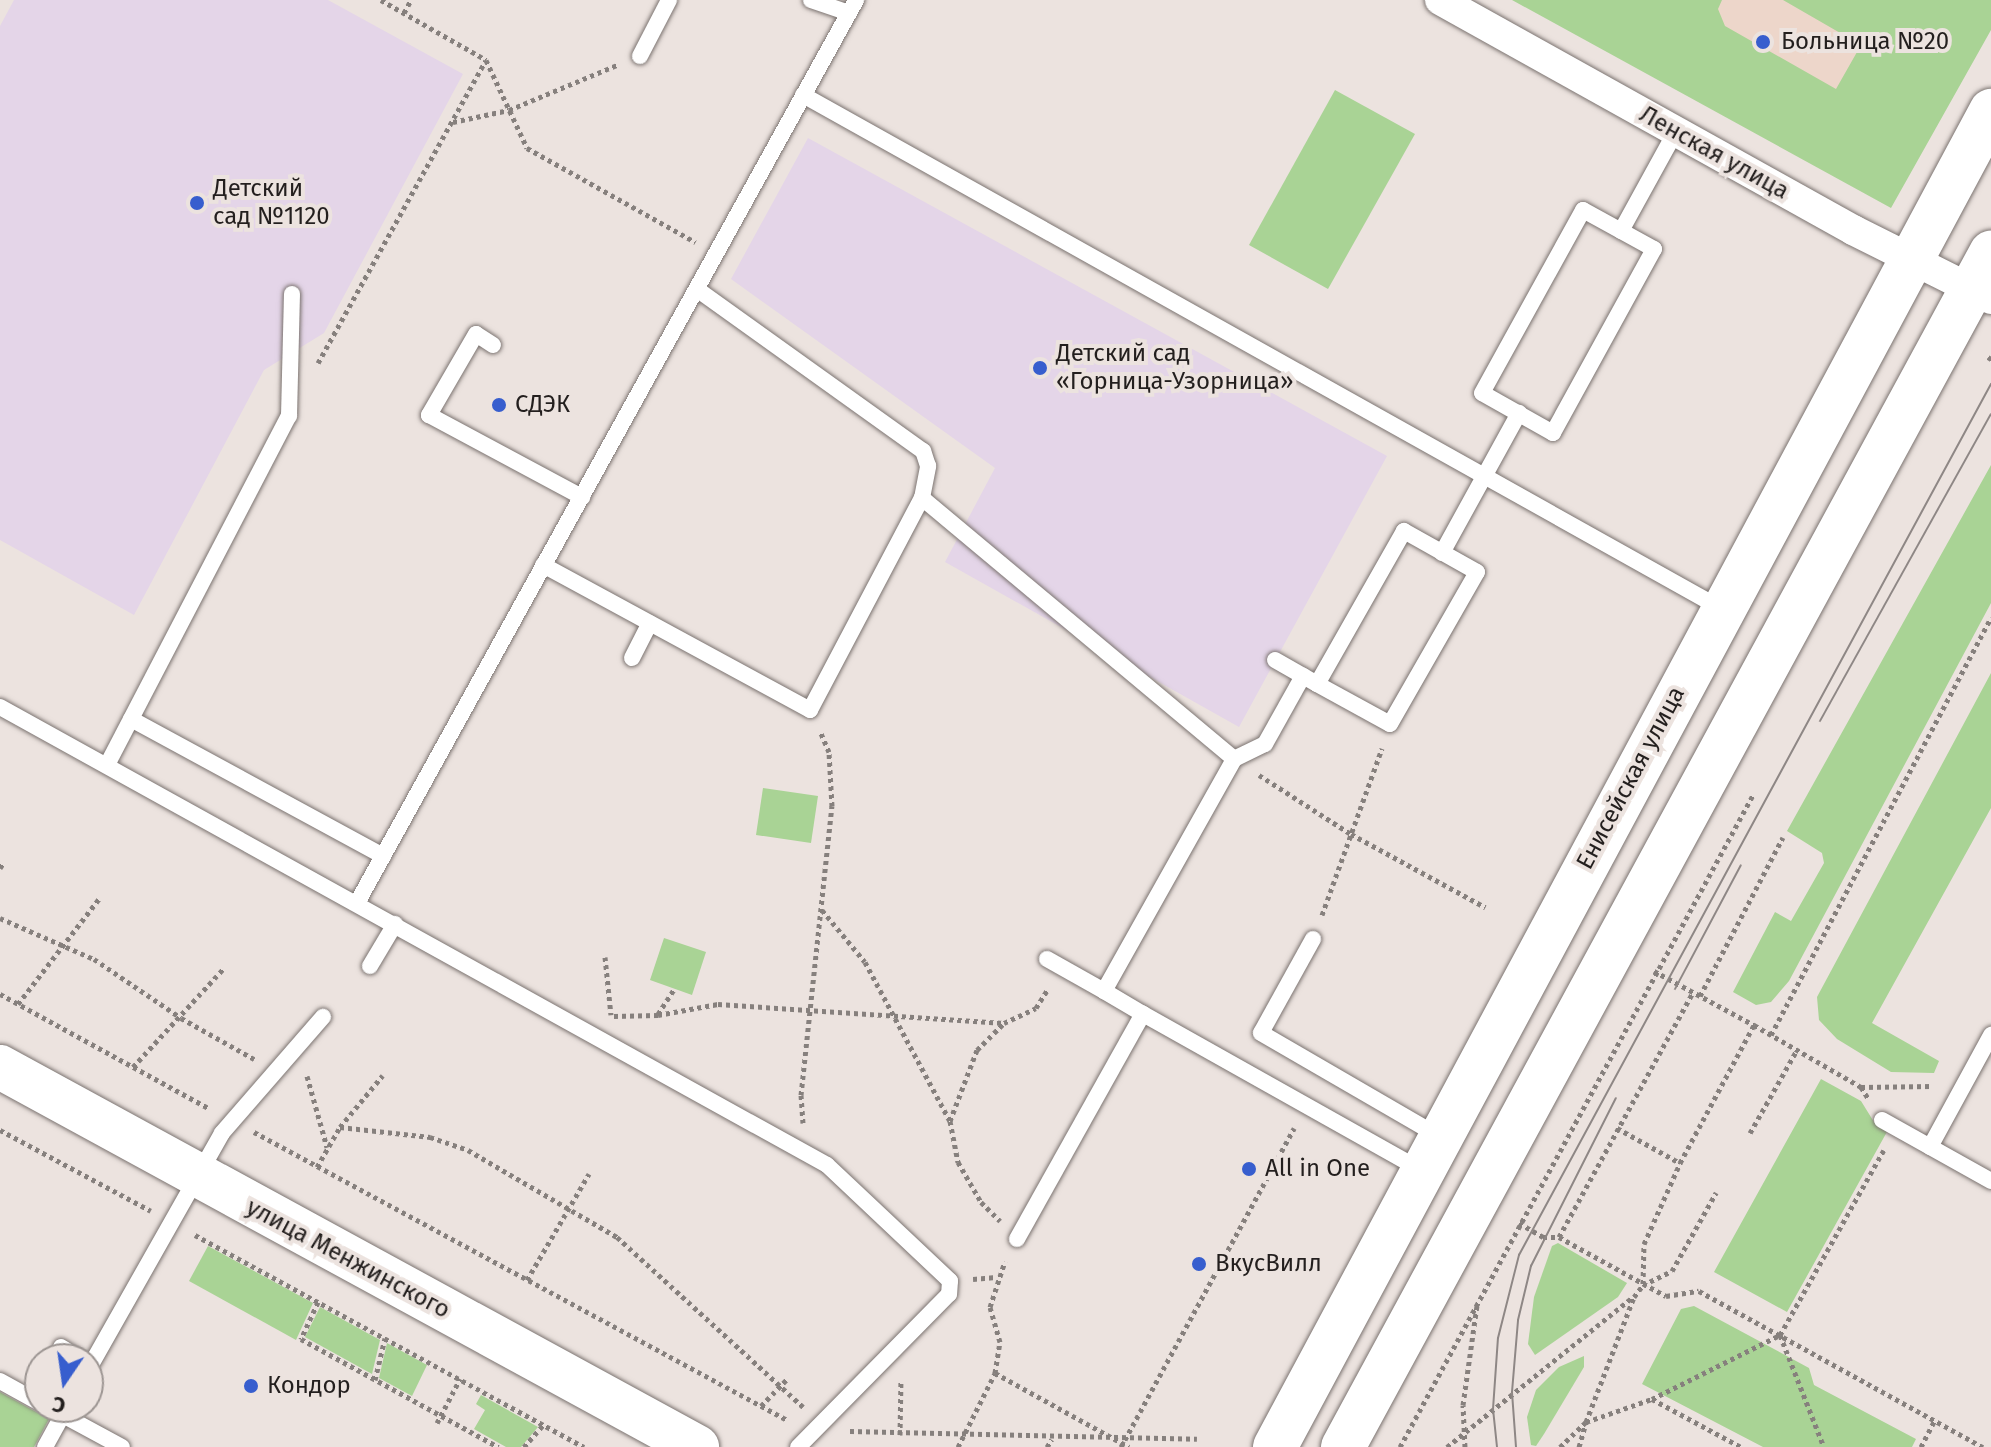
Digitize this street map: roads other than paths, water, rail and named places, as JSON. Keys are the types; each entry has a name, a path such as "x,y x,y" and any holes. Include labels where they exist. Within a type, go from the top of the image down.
{"main road":[{"name":"Енисейская улица","path":"1275,1447 1909,257 1991,111"},
{"path":"1343,1447 1984,281"},
{"name":"улица Менжинского","path":"0,1067 697,1447"}],"street":[{"name":"Ленская улица","path":"1440,0 1909,257 1984,281"}],"lane":[{"path":"640,56 669,0"},
{"path":"357,903 852,6 811,0"},
{"path":"803,95 1722,609"},
{"path":"1621,231 1676,131"},
{"path":"1583,210 1654,249 1553,433 1519,413 1482,393 1583,210"},
{"path":"543,565 810,710 922,498 928,474 923,451 697,289"},
{"path":"107,765 289,416 292,294"},
{"path":"493,345 476,334 429,415 582,497"},
{"path":"1442,553 1519,413"},
{"path":"922,498 1234,759"},
{"path":"1104,991 1234,759 1265,744 1310,680 1404,531 1477,572 1390,724 1310,680 1275,660"},
{"path":"632,658 650,623"},
{"path":"0,707 827,1165 950,1281 949,1294 798,1447"},
{"path":"131,719 383,856"},
{"path":"370,966 395,924"},
{"path":"1313,939 1261,1033 1431,1154"},
{"path":"1047,959 1306,1106 1431,1154"},
{"path":"1017,1239 1143,1014"},
{"path":"100,1343 222,1133 323,1017"},
{"path":"1930,1147 1991,1035"},
{"path":"1889,1124 1991,1181"},
{"path":"0,1381 24,1394"},
{"path":"45,1447 54,1423"},
{"path":"81,1423 122,1447"}],"tram line":[{"path":"1497,1447 1493,1409 1498,1338 1519,1255 1991,384"},
{"path":"1820,721 1991,414"},
{"path":"1675,989 1741,865"},
{"path":"1516,1447 1512,1392 1518,1320 1531,1266 1616,1098"}],"place":[{"name":"Больница №20","path":"1763,42"},
{"name":"Детский сад №1120","path":"197,203"},
{"name":"Детский сад «Горница-Узорница»","path":"1040,368"},
{"name":"СДЭК","path":"499,405"},
{"name":"All in One","path":"1249,1169"},
{"name":"ВкусВилл","path":"1199,1264"},
{"name":"Кондор","path":"251,1386"}]}
